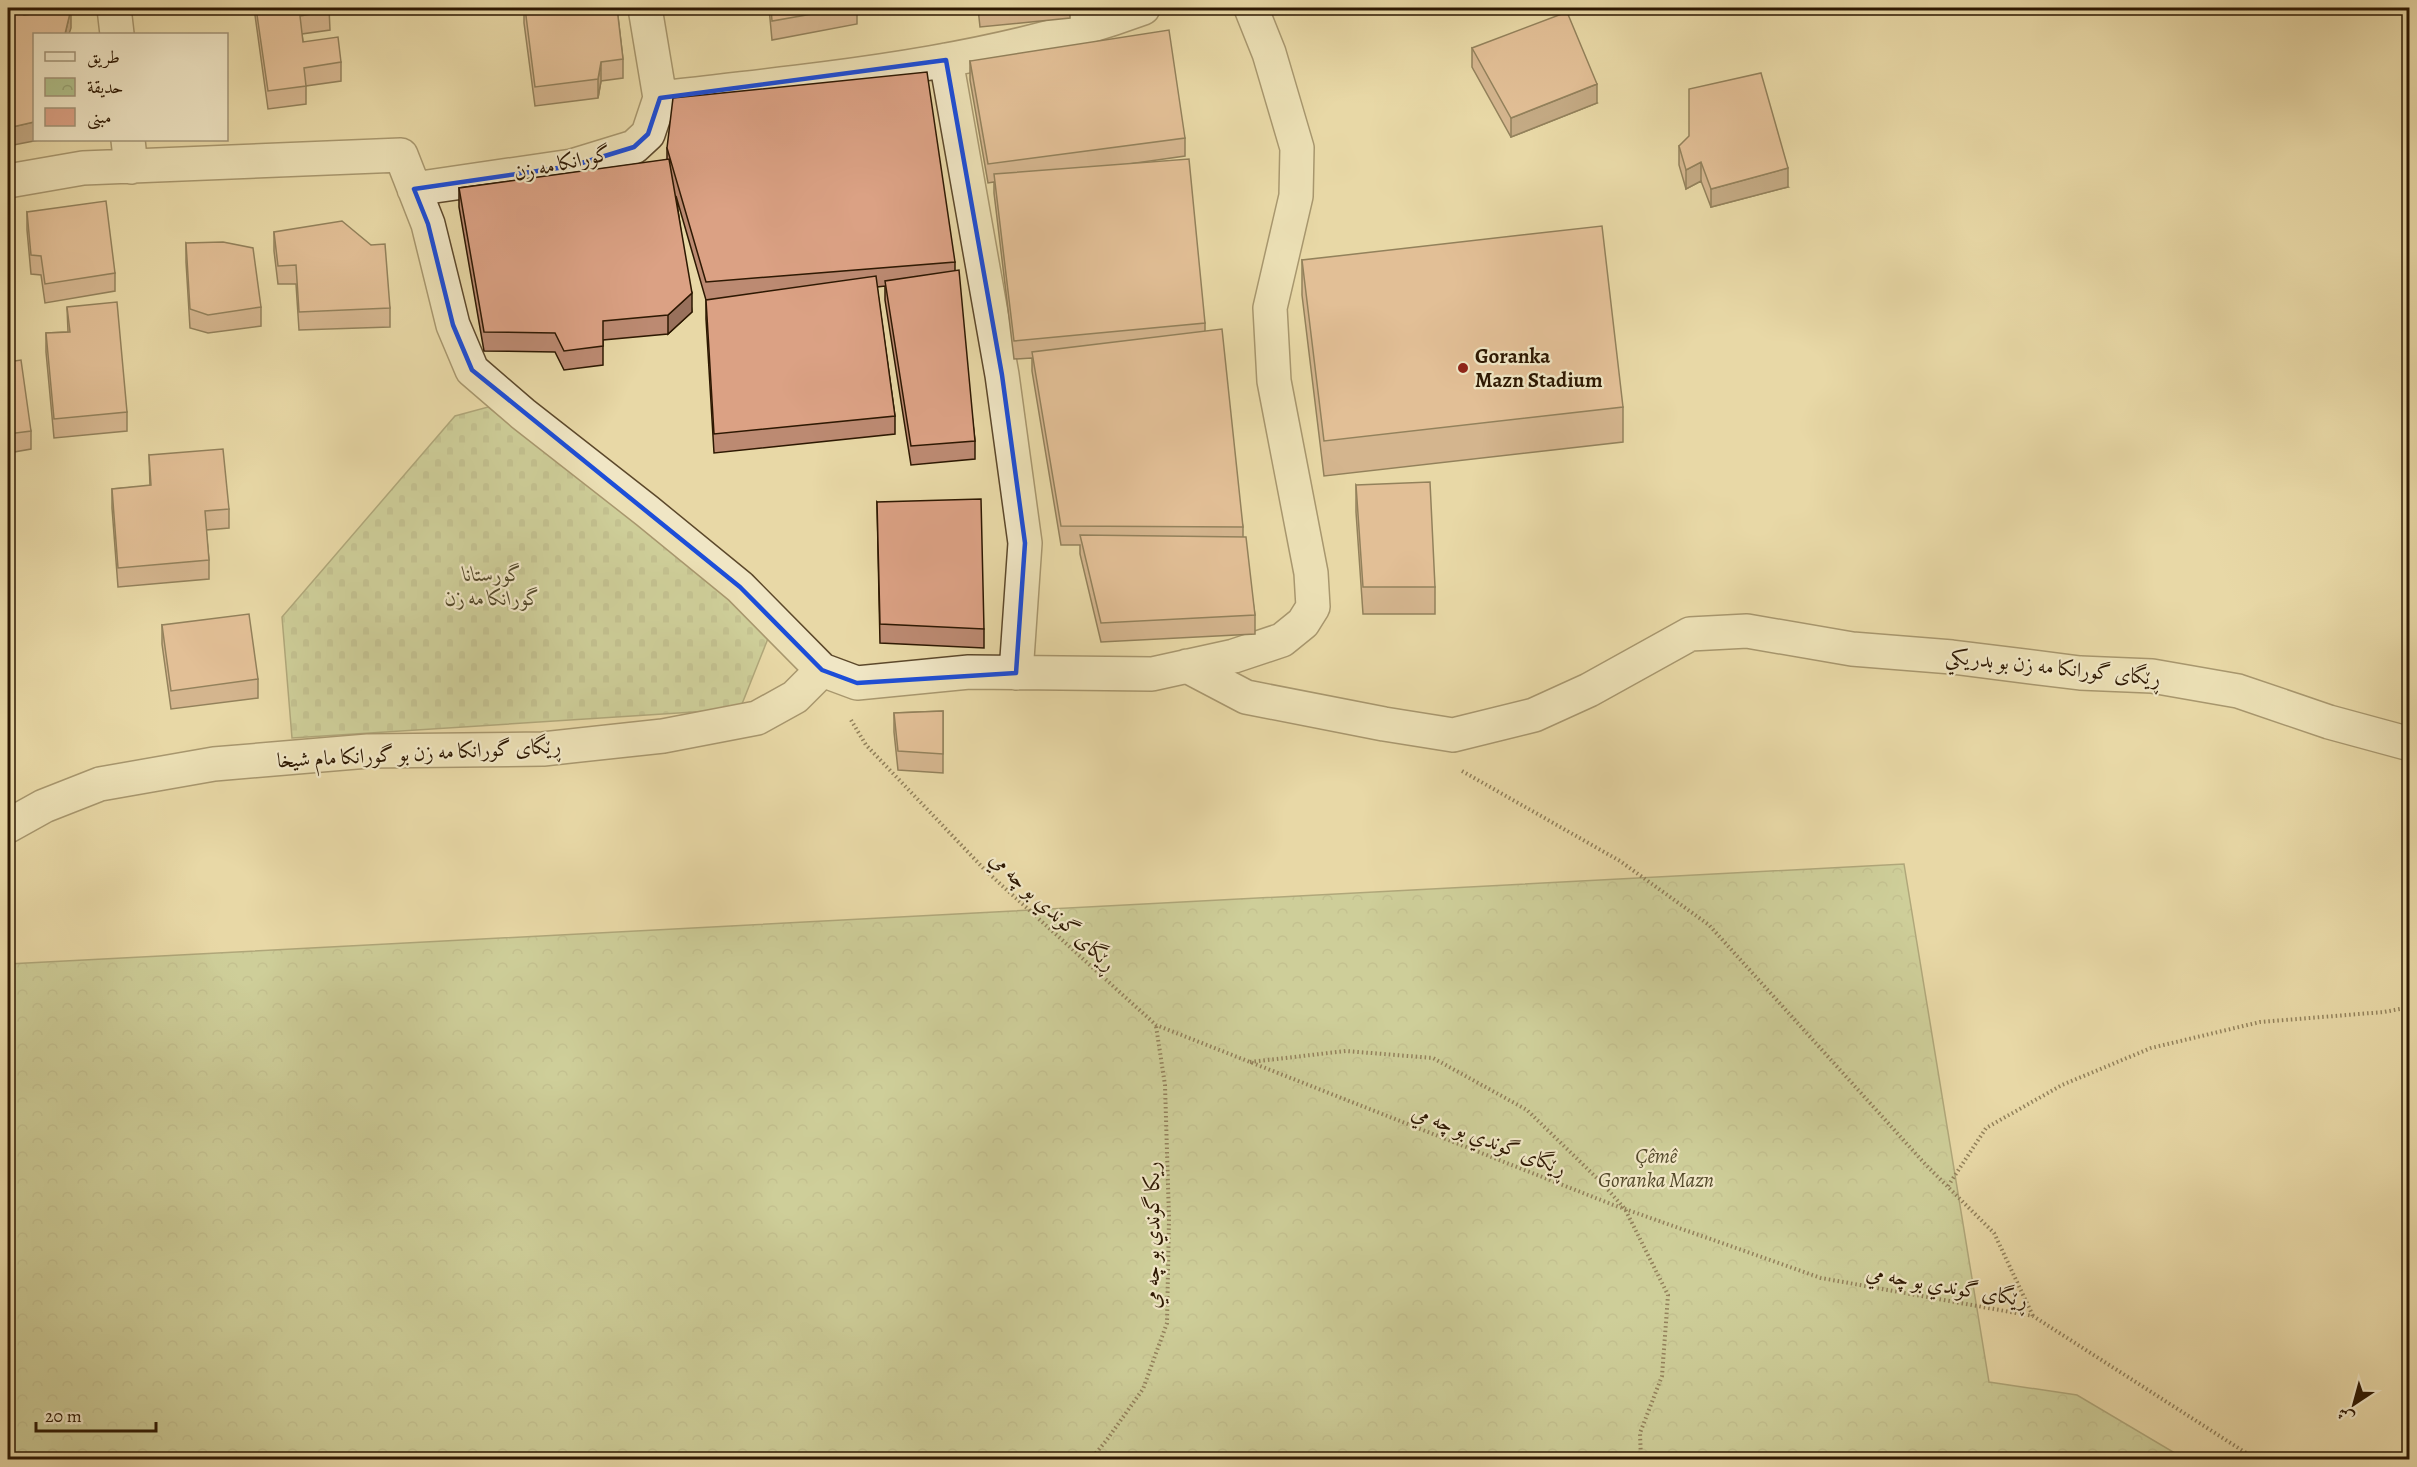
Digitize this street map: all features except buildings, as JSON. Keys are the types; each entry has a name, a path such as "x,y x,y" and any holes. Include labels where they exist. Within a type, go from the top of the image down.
{"street":[{"path":"114,8 117,33"},
{"name":"گورانكا مه زن","path":"414,189 572,166 634,147 648,134 660,98 645,8"},
{"path":"660,98 813,80 946,60 1054,35 1143,8"},
{"path":"8,181 83,168 129,153 401,155 428,224 453,325 472,370 523,414 740,587 822,670 857,683 969,672 1152,674 1234,656 1282,640 1303,623 1313,607 1311,573 1274,381 1270,308 1296,196 1298,148 1269,53 1251,8"},
{"path":"946,60 1002,375 1025,543 1016,673"},
{"name":"ڕێگای گورانكا مه زن بو بدريكي","path":"1187,666 1246,697 1454,735 1533,715 1589,690 1690,634 1747,631 1852,649 1952,657 2080,673 2152,676 2238,691 2329,722 2409,744"},
{"name":"ڕێگای گورانكا مه زن بو گورانکا مام شيخا","path":"8,826 44,806 100,784 214,764 368,751 543,748 663,736 757,718 795,697 822,670"}],"path":[{"name":"ڕێگای گوندي بو چه مي","path":"822,670 866,745 986,871 1156,1025 1625,1209 1821,1278 2033,1316 2257,1460"},
{"path":"1455,767 1620,861 1709,925 1948,1186 1994,1233 2033,1316"},
{"path":"1948,1186 1986,1128 2061,1085 2151,1048 2260,1022 2384,1012 2409,1007"},
{"name":"ريكا گوندي بو چه مي","path":"1090,1460 1107,1441 1143,1389 1167,1323 1169,1218 1164,1085 1156,1025"},
{"path":"1249,1062 1346,1051 1433,1058 1527,1110 1602,1183 1625,1209 1668,1295 1662,1376 1640,1433 1641,1460"}],"highlighted area":[{"path":"946,60 1002,375 1025,543 1016,673 857,683 822,670 740,587 472,370 453,325 428,224 414,189 572,166 634,147 648,134 660,98"}],"green space":[{"name":"گورستانا گورانكا مه زن","path":"488,407 681,557 769,636 740,709 292,738 282,617 455,416"},
{"name":"Çêmê Goranka Mazn","path":"1904,864 1989,1382 2077,1395 2185,1459 8,1459 8,964"}],"place":[{"name":"Goranka Mazn Stadium","path":"1463,368"}]}
